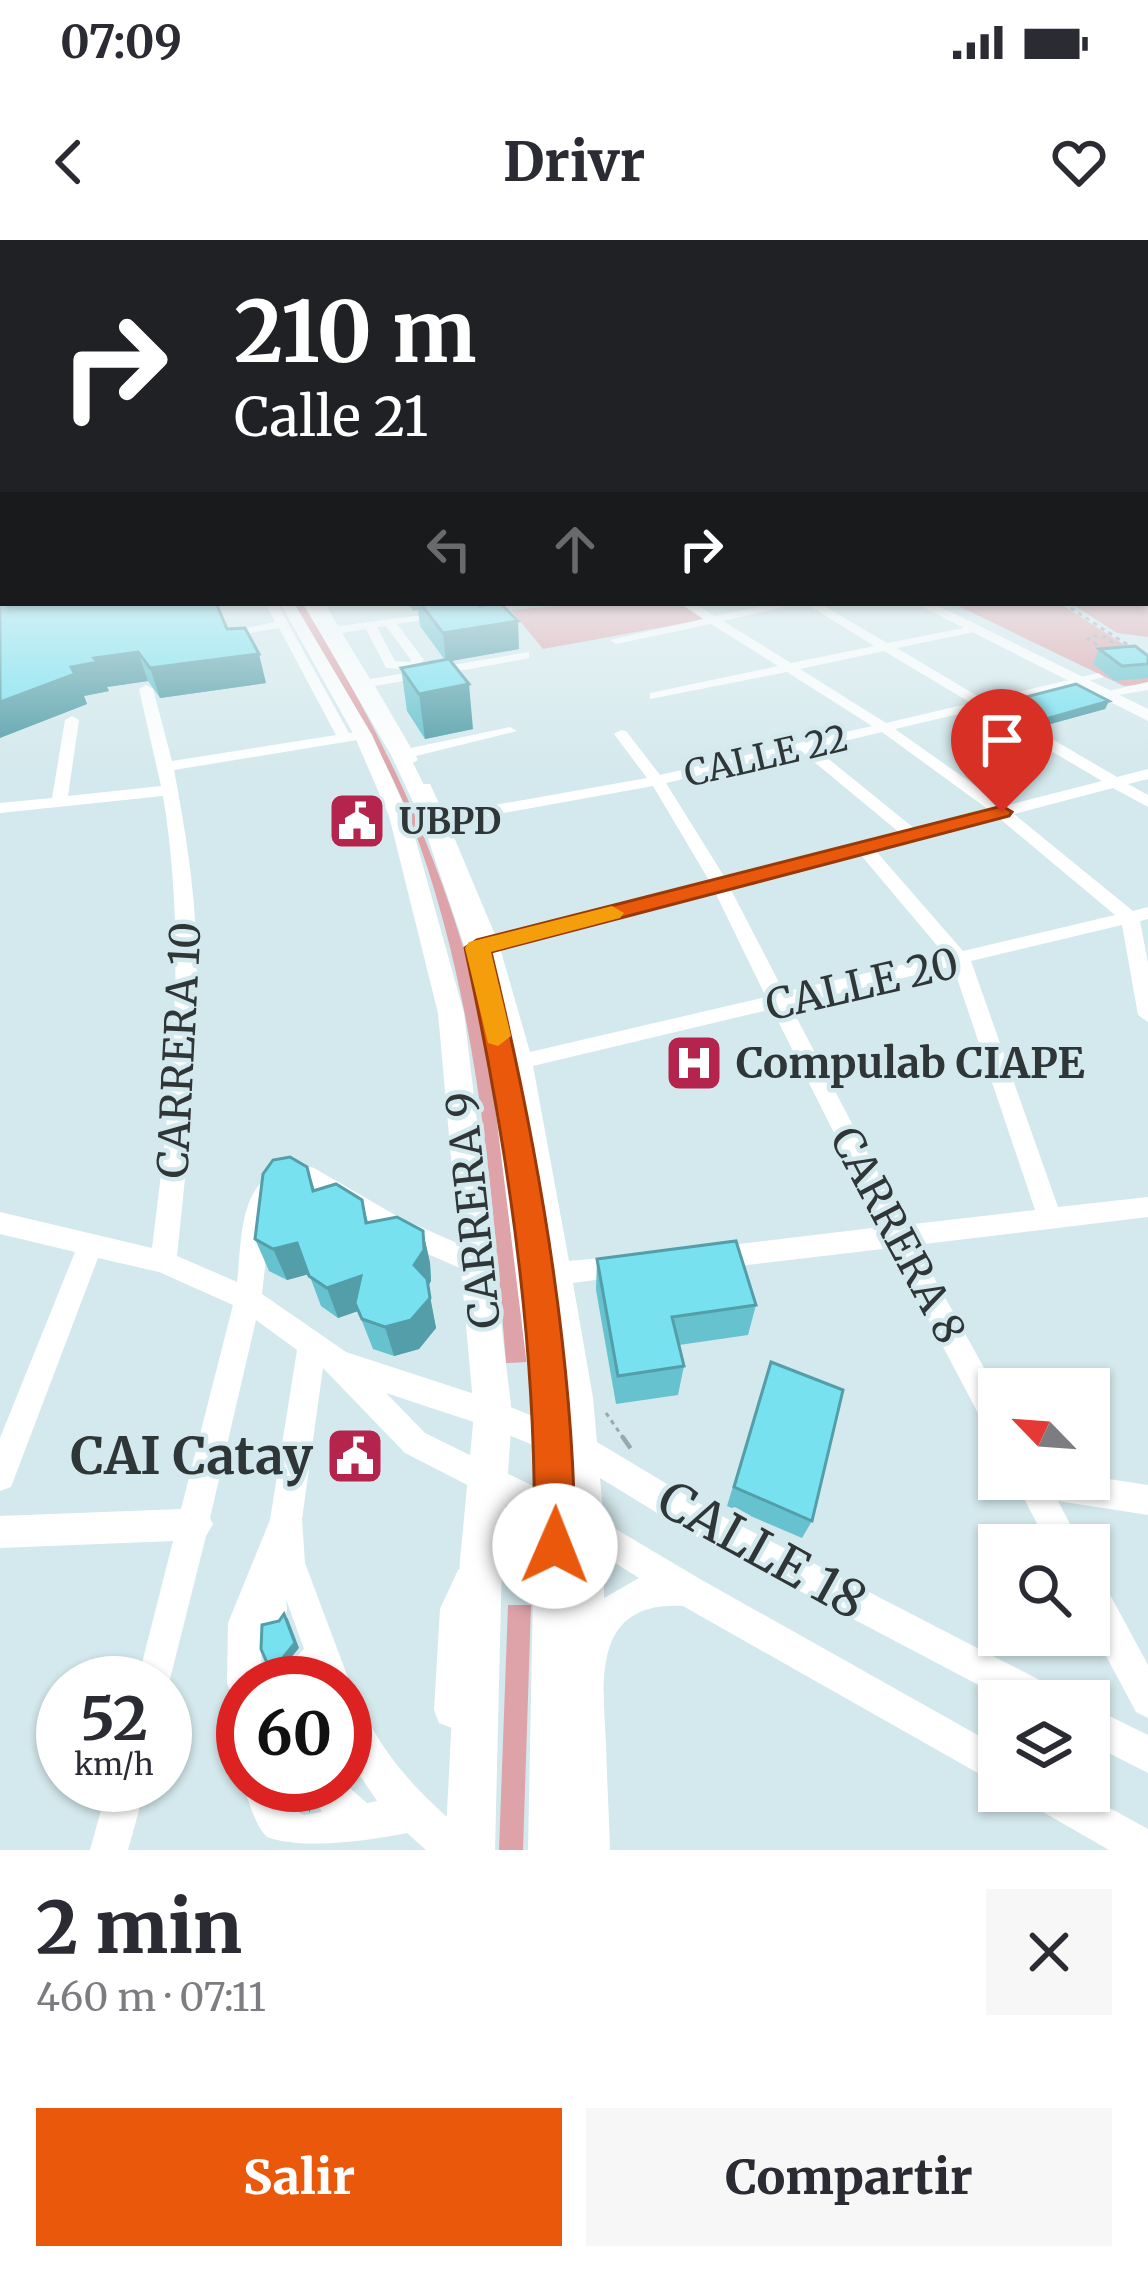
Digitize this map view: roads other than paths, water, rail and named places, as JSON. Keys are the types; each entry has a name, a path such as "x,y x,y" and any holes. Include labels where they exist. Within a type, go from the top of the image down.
{"main road":[{"name":"CARRERA 9","path":"289,624 399,816 451,1013 493,1414 491,1484 481,1560"},
{"name":"CARRERA 9","path":"329,624 404,754 436,820 484,946 513,1064 570,1446 572,1523 553,1850"},
{"path":"966,624 1148,702"},
{"path":"983,624 1102,685 1148,716"}],"street":[{"path":"237,628 251,624"},
{"path":"333,631 375,624"},
{"path":"370,625 391,665 413,666 418,660 391,624"},
{"path":"616,640 696,624"},
{"path":"723,624 886,728 1139,916 1148,1015"},
{"path":"848,624 1148,802"},
{"path":"655,696 974,628"},
{"path":"364,684 525,655"},
{"name":"CALLE 22","path":"436,820 660,780 988,704 1102,685 1148,686"},
{"name":"CARRERA 10","path":"146,688 169,766 191,972 164,1262"},
{"path":"59,802 72,720"},
{"path":"404,754 510,731"},
{"name":"CARRERA 8","path":"622,734 660,780 720,885 898,1241 978,1386"},
{"path":"169,766 354,736"},
{"path":"805,747 912,835"},
{"path":"484,946 1148,774"},
{"path":"0,808 172,790"},
{"path":"864,848 962,961 1050,1218"},
{"name":"CALLE 20","path":"513,1064 1139,916"},
{"path":"513,1064 558,1273 570,1446"},
{"path":"161,1656 248,1299 260,1202 275,1181 290,1174 306,1175 394,1227 478,1264"},
{"path":"558,1273 898,1241 1148,1208"},
{"path":"0,1223 164,1262 248,1299 325,1354 286,1519 245,1623 244,1656"},
{"path":"0,1476 91,1243"},
{"name":"CALLE 18","path":"325,1354 570,1446 701,1522 1005,1680"},
{"name":"CALLE 18","path":"325,1354 415,1443 572,1523 978,1755"},
{"path":"1110,1494 1148,1500"},
{"path":"286,1519 289,1563 324,1656"},
{"path":"572,1523 585,1669 591,1850"},
{"path":"0,1532 197,1524"},
{"path":"455,1848 457,1609 481,1560"},
{"path":"266,1567 270,1610"},
{"path":"585,1669 596,1634 613,1610 636,1594 662,1587 688,1591"},
{"path":"1110,1629 1148,1700"},
{"path":"1110,1735 1148,1754"},
{"path":"372,1763 409,1814 455,1848"},
{"path":"109,1850 120,1812"},
{"path":"273,1812 277,1821 301,1834 345,1812"},
{"path":"368,1812 409,1814"},
{"path":"1079,1812 1147,1850"}],"place":[{"name":"UBPD","path":"357,821"},
{"name":"Compulab CIAPE","path":"694,1063"},
{"name":"CAI Catay","path":"355,1456"}]}
